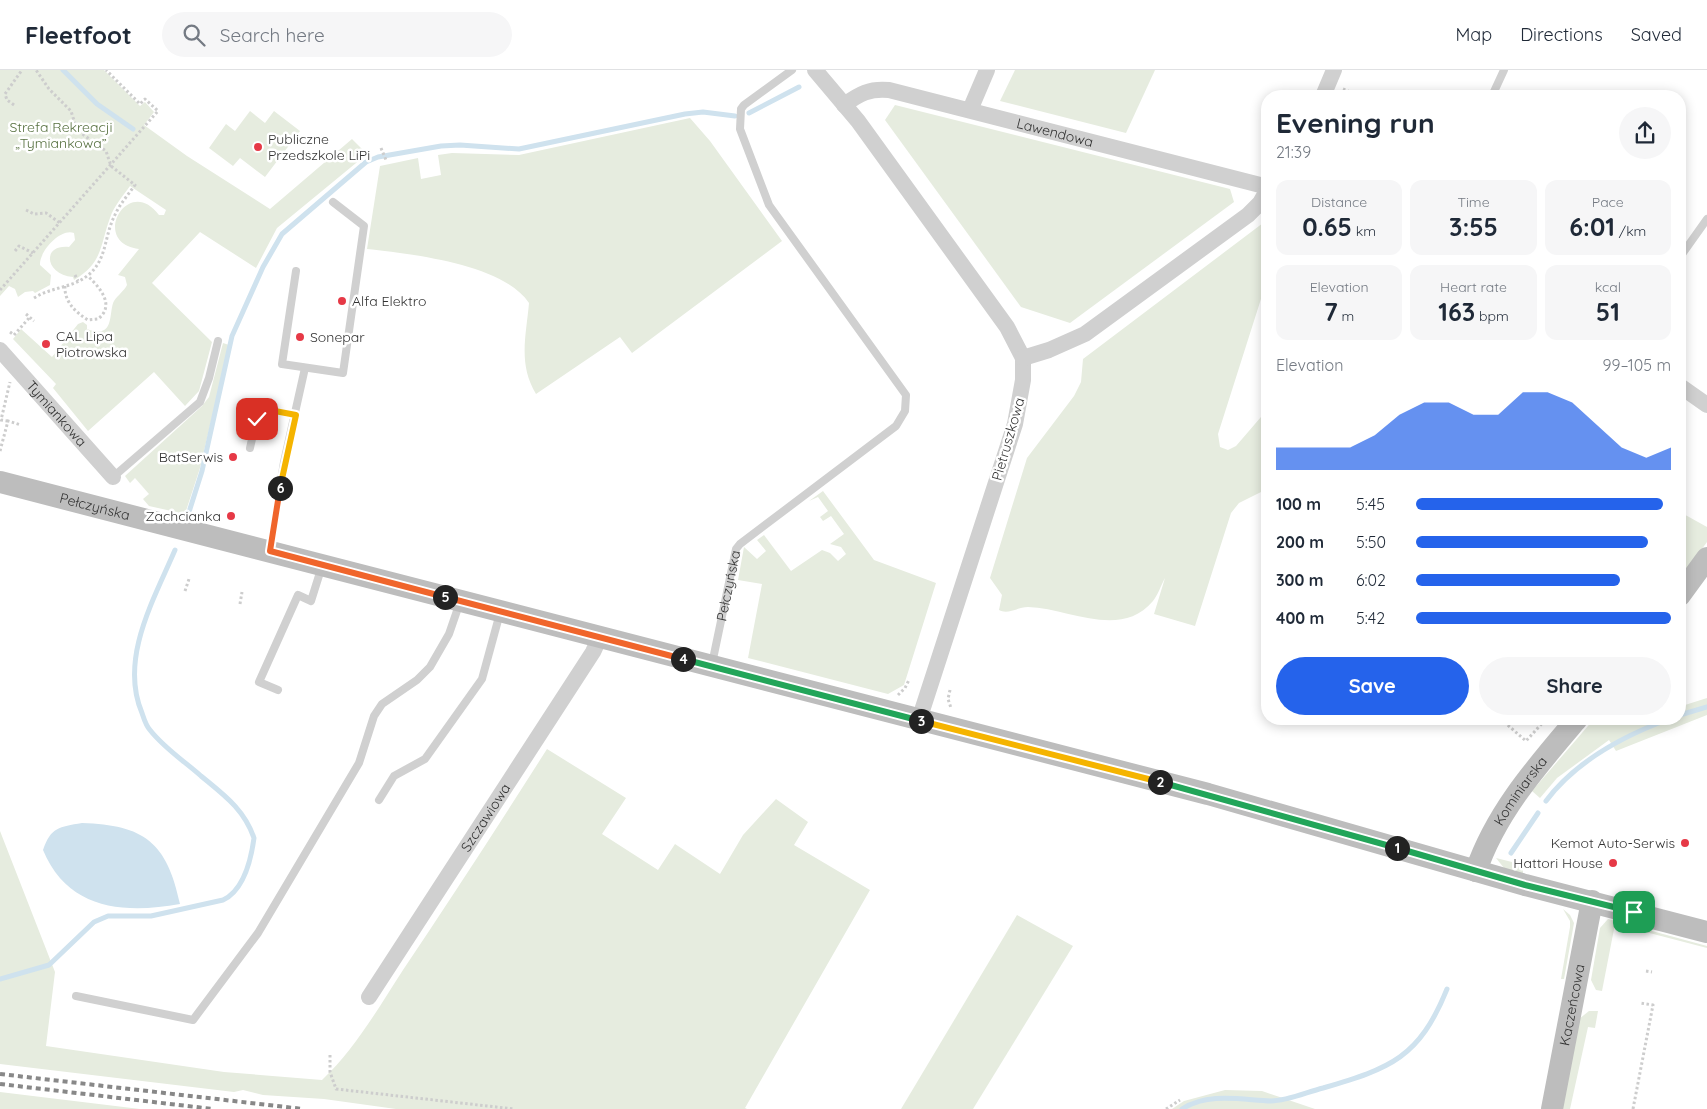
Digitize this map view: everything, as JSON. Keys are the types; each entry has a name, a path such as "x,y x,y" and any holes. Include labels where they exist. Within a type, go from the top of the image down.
{"main road":[{"name":"Pełczyńska","path":"0,482 1208,794 1476,871 1707,932"},
{"path":"1686,586 1707,558"},
{"name":"Kominiarska","path":"1476,871 1489,840 1529,775 1572,725"},
{"name":"Kaczeńcowa","path":"1552,1109 1592,901"}],"street":[{"path":"970,110 987,70"},
{"path":"1326,90 1334,70"},
{"path":"815,71 844,104 1007,326 1022,358 1049,350 1085,334 1248,215 1261,201"},
{"name":"Lawendowa","path":"844,104 866,91 877,88 970,110 1261,186"},
{"name":"Tymiankowa","path":"0,350 113,477"},
{"name":"Pietruszkowa","path":"919,720 1015,424 1021,399 1022,358"},
{"path":"1686,390 1707,405"},
{"name":"Szczawiowa","path":"369,997 593,652 600,637"}],"lane":[{"name":"Pełczyńska","path":"712,666 736,549 744,540 896,426 905,410 906,395 769,205 740,129 741,109 748,100 792,70"},
{"path":"1495,90 1504,70"},
{"path":"296,271 282,364 342,373 364,226 333,202"},
{"path":"1686,249 1707,219"},
{"path":"113,477 200,402 209,378 218,341"},
{"path":"270,551 284,462 306,368"},
{"path":"250,448 259,408 296,415"},
{"path":"278,690 259,682 298,595 311,601 322,565"},
{"path":"76,996 193,1020 258,933 358,763 374,716 382,704 417,680 430,667 449,634 460,600"},
{"path":"379,800 394,776 424,759 482,678 500,611"}],"path":[{"path":"14,104 7,100 5,94 22,70"},
{"path":"34,298 48,290 65,286 88,276 104,251 114,216 135,185 111,166 106,151 76,128 71,111 49,89 36,70"},
{"path":"0,290 158,111 146,99 140,104 106,70"},
{"path":"381,148 386,160"},
{"path":"26,210 30,213 52,213 60,223"},
{"path":"15,251 19,246 23,246 33,254"},
{"path":"75,275 78,281"},
{"path":"65,286 66,300 77,312 88,320 98,319 105,310 104,294 88,276"},
{"path":"26,314 34,321"},
{"path":"10,332 14,336 30,317"},
{"path":"21,372 9,383 2,420 21,425"},
{"path":"0,451 8,421"},
{"path":"185,591 188,579"},
{"path":"240,604 242,592"},
{"path":"1508,725 1526,741 1541,725"},
{"path":"1646,971 1652,972"},
{"path":"1633,1109 1653,1005 1640,1002"},
{"path":"330,1055 330,1072 336,1089 514,1109"},
{"path":"1166,1109 1180,1100"}],"green space":[{"name":"Strefa Rekreacji „Tymiankowa”","path":"0,70 104,70 140,106 145,102 154,112 144,125 187,156 270,209 352,139 367,154 277,228 256,268 200,232 152,283 212,342 199,391 185,406 154,372 88,431 53,388 56,384 13,339 21,329 52,357 78,324 83,322 87,325 87,329 96,331 103,331 107,328 114,301 127,285 125,277 118,275 139,249 124,244 117,235 115,225 119,214 126,206 136,202 147,204 159,215 164,215 166,210 130,186 112,214 99,253 83,274 74,280 73,277 64,275 52,266 50,260 54,250 60,247 69,247 75,240 74,233 68,232 51,242 43,254 40,265 51,275 50,285 35,293 33,291 25,292 18,297 15,289 9,286 0,296"},
{"path":"1015,70 1155,70 1126,133 1000,101"},
{"path":"895,105 1230,189 1234,202 1070,323 1021,307 885,120"},
{"path":"250,111 265,123 274,111 300,131 265,177 240,158 233,166 209,148 226,124 235,131"},
{"path":"690,118 710,141 782,241 632,353 620,337 536,394 530,383 525,361 525,339 529,303 516,290 499,279 455,263 408,254 367,249 380,166 418,158 421,179 441,175 438,155 452,153 519,155"},
{"path":"1261,225 1261,299 1218,434 1220,447 1228,450 1236,446 1261,417 1261,492 1239,503 1231,513 1195,626 1154,614 1165,578 1153,601 1140,612 1125,619 1094,619 1028,607 1006,612 999,610 1002,595 990,578 1027,458 1074,396 1081,382 1083,359"},
{"path":"223,343 229,345 200,468 185,514 149,506 143,499 149,494 135,478 130,483 125,476 202,406 209,397"},
{"path":"823,491 874,560 936,583 904,685 888,694 748,658 762,584 738,580 744,547 757,559 766,551 757,540 764,535 791,571 822,550 830,553 838,561 846,554 841,547 830,544 844,534 831,516 823,521 820,517 828,511 818,497 809,501"},
{"path":"1686,515 1707,527 1707,542 1686,571"},
{"path":"1707,698 1707,715 1686,723 1686,705"},
{"path":"1589,725 1682,725 1616,751 1609,740 1557,778 1540,798 1532,791"},
{"path":"547,749 626,798 602,834 658,870 675,844 720,874 743,835 776,799 808,822 794,845 870,890 745,1108 747,1109 396,1109 324,1099 263,1095 243,1090 234,1092 0,1064 0,831 55,972 46,1046 224,1072 322,1080 345,1055 366,1027"},
{"path":"1496,858 1520,864 1523,868 1523,874 1504,868"},
{"path":"1563,909 1570,915 1574,923 1564,979 1561,979 1570,927 1570,921"},
{"path":"1017,915 1073,946 973,1109 901,1109"},
{"path":"1608,919 1707,946 1707,948 1615,924 1602,991 1596,990 1591,980 1600,928"},
{"path":"1589,1011 1598,1011 1595,1028 1588,1027 1570,1109 1560,1109 1579,1019"},
{"path":"1225,1090 1262,1091 1315,1109 1172,1109 1184,1101"},
{"path":"0,1092 140,1109 0,1109"}],"water":[{"path":"82,823 122,828 137,833 149,841 160,852 168,865 180,904 159,907 119,907 100,903 83,896 67,885 54,870 43,850 49,837 57,829"}],"waterway":[{"path":"63,70 97,104 133,129"},
{"path":"749,113 799,87"},
{"path":"189,512 202,471 232,336 263,267 282,234 366,162 378,157 441,146 460,145 519,149 685,114 703,112 735,116"},
{"path":"0,979 49,965 94,922 108,916 151,916 223,900 236,889 245,874 254,838 245,819 225,796 156,737 145,722 136,693 134,672 142,630 149,609 175,550"},
{"path":"1686,713 1707,707"},
{"path":"1546,801 1571,774 1586,762 1618,742 1654,725"},
{"path":"1511,853 1538,813"},
{"path":"1182,1109 1203,1100 1214,1099 1284,1100 1347,1081 1385,1066 1400,1057 1425,1031 1447,989"}],"railway":[{"path":"0,1074 303,1109"},
{"path":"0,1084 213,1109"}],"place":[{"name":"Publiczne Przedszkole LiPi","path":"258,147"},
{"name":"Alfa Elektro","path":"342,301"},
{"name":"Sonepar","path":"300,337"},
{"name":"CAL Lipa Piotrowska","path":"46,344"},
{"name":"BatSerwis","path":"233,457"},
{"name":"Zachcianka","path":"231,516"},
{"name":"Kemot Auto-Serwis","path":"1685,843"},
{"name":"Hattori House","path":"1613,863"}],"route":[{"path":"257,419 259,408 296,415 284,462 270,551 900,716 1208,794 1525,885 1634,912"}]}
